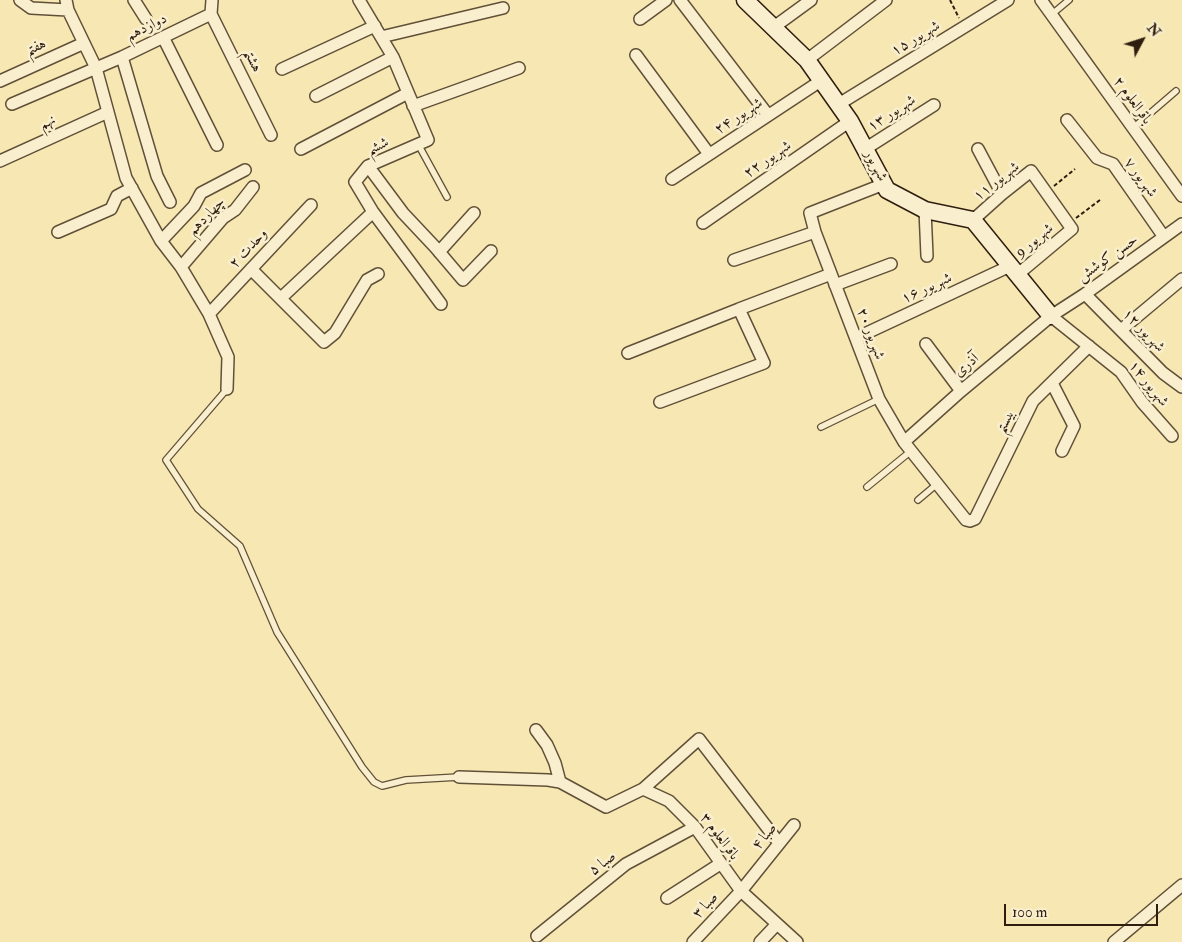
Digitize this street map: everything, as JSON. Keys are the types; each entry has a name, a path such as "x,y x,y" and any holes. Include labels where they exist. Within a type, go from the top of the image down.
{"street":[{"path":"20,0 30,8 67,5 96,68 126,178 162,241 181,267 209,314 228,357 227,390"},
{"path":"134,0 146,19"},
{"path":"211,14 212,0"},
{"path":"359,0 393,57 428,140 418,144"},
{"path":"640,19 666,0"},
{"path":"680,0 768,115"},
{"name":"شهریور","path":"745,0 808,60 850,121 887,190 925,210 973,220"},
{"path":"774,28 811,0"},
{"path":"808,60 886,0"},
{"name":"شهریور ۱۵","path":"839,104 1008,0"},
{"name":"باقرالعلوم ۲","path":"1041,0 1182,196"},
{"path":"381,37 503,8"},
{"name":"دوازدهم","path":"12,104 122,57 211,14"},
{"name":"هشتم","path":"211,14 271,135"},
{"path":"282,69 375,26"},
{"path":"163,37 217,145"},
{"name":"هفتم","path":"0,81 84,43"},
{"path":"636,56 709,154"},
{"path":"122,57 157,176 170,202"},
{"path":"316,96 393,57"},
{"path":"413,106 519,68"},
{"name":"شهریور ۲۴","path":"672,179 822,80"},
{"path":"301,149 408,93"},
{"name":"شهریور ۱۳","path":"865,149 934,105"},
{"name":"نهم","path":"0,160 108,112"},
{"name":"شهریور ۷","path":"1067,120 1097,158 1113,164 1164,237"},
{"name":"شهریور ۲۲","path":"702,223 850,121"},
{"name":"ششم","path":"418,144 368,166 404,214 440,252 463,280 491,251"},
{"path":"978,149 1002,194"},
{"path":"368,166 355,182 373,212 441,304"},
{"path":"162,241 194,206 201,193 245,170"},
{"name":"شهریور ۱۱","path":"973,220 1031,171 1070,227"},
{"name":"شهریور ۲۰","path":"884,184 810,214 815,232 879,399 908,446 966,520"},
{"name":"چهاردهم","path":"181,267 223,218 235,210 254,187"},
{"path":"58,232 111,209 117,196 132,188"},
{"name":"وحدت ۲","path":"209,314 311,205"},
{"path":"925,210 927,256"},
{"path":"281,298 373,212"},
{"path":"440,252 474,212"},
{"path":"973,220 1051,316"},
{"name":"حسن کوشش","path":"1051,316 1085,294 1182,224"},
{"name":"شهریور 9","path":"1014,271 1070,227"},
{"path":"734,260 815,232"},
{"path":"628,352 739,309 891,264"},
{"path":"251,269 324,342 335,333 367,280 378,274"},
{"name":"شهریور ۱۶","path":"856,338 1014,271"},
{"path":"1121,330 1182,279"},
{"name":"شهریور ۱۲","path":"1085,294 1163,372 1182,388"},
{"path":"660,402 764,363 739,309"},
{"name":"شهریور ۱۴","path":"1051,316 1121,372 1142,402 1172,436"},
{"name":"آذری","path":"908,446 961,391 1051,316"},
{"path":"926,344 961,391"},
{"name":"بیستم","path":"966,520 975,519 1033,401 1089,346"},
{"path":"1052,383 1074,426 1062,451"},
{"path":"536,730 547,745 555,763 560,782"},
{"path":"459,776 560,782 606,807 642,789 699,739 779,843"},
{"name":"باقرالعلوم ۳","path":"642,789 669,801 696,827 720,864 741,891 797,942"},
{"name":"صبا ۴","path":"741,891 794,825"},
{"name":"صبا ۵","path":"536,936 626,864 696,827"},
{"path":"667,898 720,864"},
{"path":"1114,942 1182,885"},
{"name":"صبا ۳","path":"693,942 741,891"},
{"path":"760,942 777,924"}],"lane":[{"path":"1052,15 1069,0"},
{"path":"1133,128 1176,91"},
{"path":"418,144 447,197"},
{"path":"227,390 166,460 198,509 240,546 277,632 362,767 374,782 382,786 406,780 459,776"},
{"path":"821,427 879,399"},
{"path":"867,486 908,446"},
{"path":"918,500 937,484"}],"path":[{"path":"950,0 964,27"},
{"path":"1046,192 1074,169"},
{"path":"1070,227 1100,200"}]}
